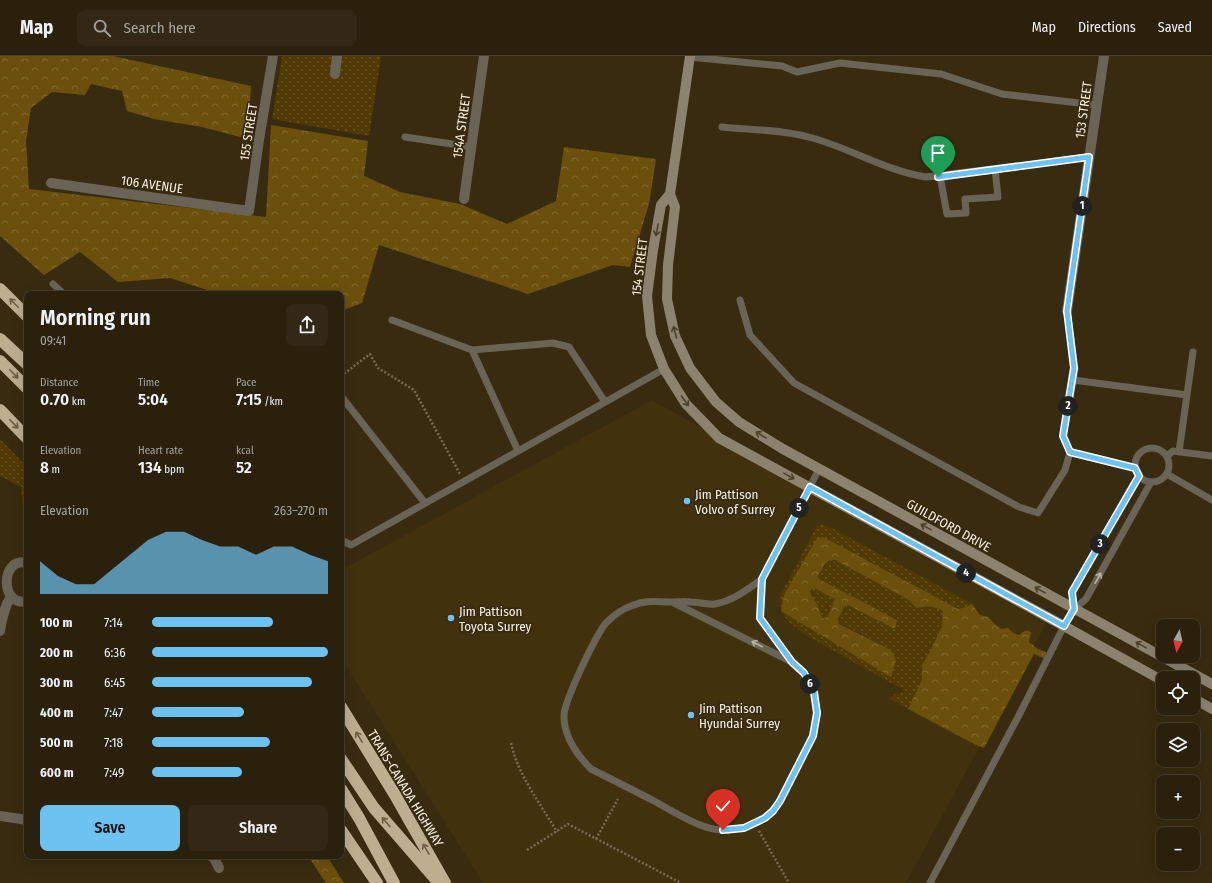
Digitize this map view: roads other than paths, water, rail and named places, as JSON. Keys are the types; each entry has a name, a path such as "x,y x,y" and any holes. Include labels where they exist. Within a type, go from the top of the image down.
{"highway":[{"path":"0,290 24,313"},
{"path":"0,339 24,361"},
{"path":"0,361 24,385"},
{"path":"0,410 24,435"},
{"name":"TRANS-CANADA HIGHWAY","path":"344,713 395,795 445,883"},
{"path":"344,763 374,808 439,883"},
{"path":"344,794 359,818 394,883"},
{"path":"344,834 377,883"},
{"path":"344,836 368,883"}],"main road":[{"name":"154 STREET","path":"689,57 670,194 675,207 668,265 667,300 675,336 690,368"},
{"name":"154 STREET","path":"664,369 651,335 646,296 661,205 670,194"},
{"name":"GUILDFORD DRIVE","path":"690,368 716,402 739,422 783,449 1212,684"},
{"path":"664,369 686,404 720,438 1156,677"},
{"path":"1200,702 1212,709"}],"street":[{"name":"155 STREET","path":"249,211 273,56"},
{"path":"335,74 337,56"},
{"name":"154A STREET","path":"464,199 484,56"},
{"name":"153 STREET","path":"1067,311 1104,56"},
{"name":"106 AVENUE","path":"50,183 249,211"},
{"path":"24,563 11,565 4,574 3,586 5,592 10,598 17,601 24,600"},
{"path":"0,631 2,618 10,598"},
{"path":"0,816 24,820"},
{"path":"214,859 219,868"}],"lane":[{"path":"689,57 782,66 797,72 840,63 941,74 1002,94 1096,105"},
{"path":"722,127 805,136 901,172 926,177 1089,157"},
{"path":"405,137 472,147"},
{"path":"940,176 947,214 966,213 965,199 998,197 995,169"},
{"path":"53,284 61,291"},
{"path":"740,300 750,335 794,382 1019,507 1038,513 1065,470 1070,452 1063,436 1074,368 1067,311"},
{"path":"392,320 472,350 553,343 569,347 605,402"},
{"path":"472,350 518,451"},
{"path":"1179,452 1193,352"},
{"path":"344,542 351,545 664,369"},
{"path":"1073,380 1187,395"},
{"path":"344,400 425,504"},
{"path":"1156,449 1167,456 1170,465 1167,474 1162,480 1157,482 1145,481 1139,476 1135,468 1137,457 1145,450 1156,449"},
{"path":"1167,456 1173,451 1212,456"},
{"path":"1070,452 1135,468"},
{"path":"762,579 741,594 714,604 687,601 646,601 630,606 606,623 570,693 564,716 568,737 578,754 592,768 700,825 723,830 744,828 765,818 773,811 780,801 813,736 817,713 814,692 804,673 792,662 760,618 762,579 819,469"},
{"path":"1167,474 1212,500"},
{"path":"1074,609 1072,592 1139,476"},
{"path":"930,883 1018,717 1064,626 1074,609 1086,599 1151,482"},
{"path":"672,602 792,662"}],"place":[{"name":"Jim Pattison Volvo of Surrey","path":"687,501"},
{"name":"Jim Pattison Toyota Surrey","path":"451,618"},
{"name":"Jim Pattison Hyundai Surrey","path":"691,715"}]}
